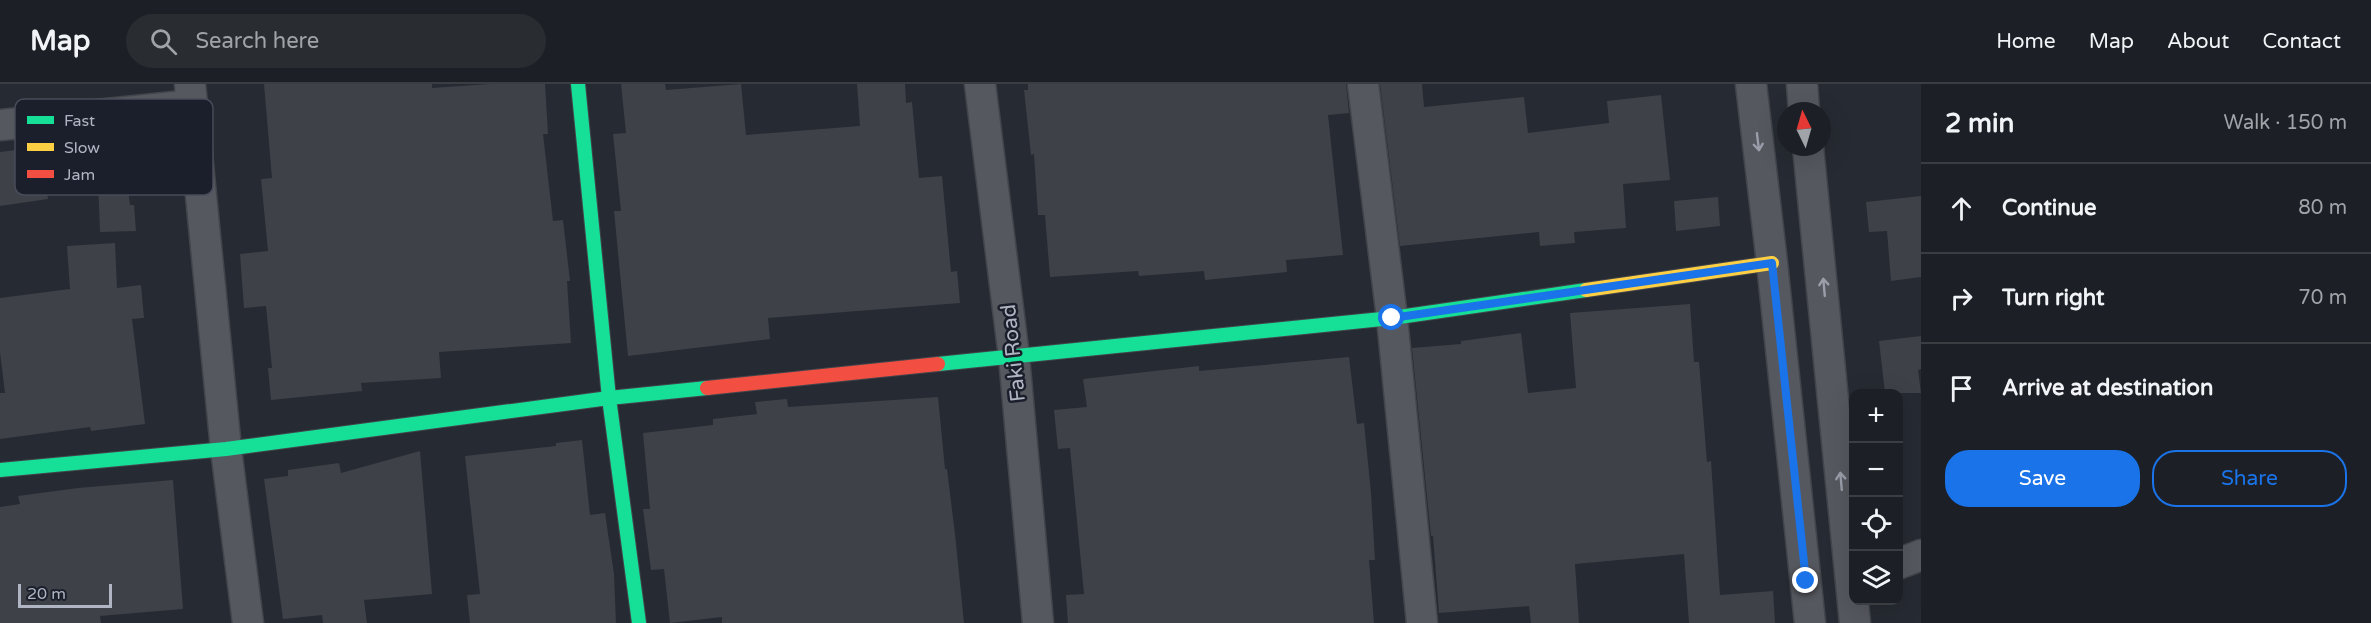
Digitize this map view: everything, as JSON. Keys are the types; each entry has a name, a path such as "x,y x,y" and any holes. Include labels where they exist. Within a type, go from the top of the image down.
{"street":[{"path":"578,84 609,399 639,623"},
{"name":"Faki Road","path":"980,84 1014,357 1038,623"},
{"path":"1364,84 1392,318 1422,623"},
{"path":"1751,84 1810,623"},
{"path":"1802,84 1803,102"},
{"path":"166,99 192,95"},
{"path":"0,125 15,123"},
{"path":"1809,156 1849,553"},
{"path":"202,195 226,449 248,623"},
{"path":"0,470 226,449 609,399 1392,318 1772,263"},
{"path":"1903,562 1921,555"},
{"path":"1854,605 1855,623"}],"building":[{"path":"264,84 432,84 432,88 489,84 545,84 548,134 543,134 553,221 563,220 570,281 567,281 571,343 439,352 441,378 361,383 362,391 271,400 268,368 272,368 266,306 244,308 240,254 268,251 261,179 272,178"},
{"path":"621,84 665,84 666,90 741,84 746,135 860,126 857,84 905,84 906,103 912,102 919,178 942,176 951,272 957,271 960,303 768,318 770,339 628,356 614,211 621,211 613,134 626,133"},
{"path":"1028,84 1346,84 1349,113 1328,115 1343,255 1286,260 1287,272 1205,280 1204,271 1139,276 1138,271 1050,277 1045,215 1038,215 1034,154 1031,155 1024,90 1028,90"},
{"path":"1380,84 1422,84 1424,107 1524,97 1528,133 1609,123 1607,101 1661,95 1670,180 1623,184 1626,228 1574,232 1575,243 1540,246 1539,232 1400,246"},
{"path":"15,150 15,195 47,195 48,199 0,206 0,152"},
{"path":"99,195 129,195 130,205 134,205 136,231 100,232"},
{"path":"1921,196 1921,277 1891,281 1887,231 1869,232 1866,202"},
{"path":"1718,197 1720,226 1676,231 1674,201"},
{"path":"115,243 117,288 141,285 144,318 132,319 145,424 91,431 90,427 0,439 0,393 5,393 0,352 0,298 70,289 67,246"},
{"path":"1690,304 1694,362 1699,362 1707,462 1711,461 1720,595 1773,591 1775,623 1689,623 1684,554 1575,564 1579,623 1531,623 1529,606 1439,613 1433,536 1431,536 1412,348 1461,344 1461,341 1521,333 1528,393 1576,388 1570,313"},
{"path":"1921,336 1921,369 1918,370 1921,393 1903,393 1903,389 1885,389 1879,341"},
{"path":"1349,357 1357,424 1364,423 1371,493 1375,560 1369,560 1374,623 1068,623 1066,595 1084,594 1070,448 1058,449 1054,410 1087,407 1083,379 1199,366 1199,371"},
{"path":"938,397 964,623 722,623 722,617 670,623 664,569 651,570 643,509 650,509 643,433 713,425 713,419 757,414 755,402 787,399 788,407"},
{"path":"582,440 590,515 605,513 614,574 616,623 470,623 467,595 480,594 465,456 556,446 556,443"},
{"path":"420,451 432,594 364,600 367,623 323,623 322,615 283,619 264,479 288,476 288,470 339,463 341,473"},
{"path":"173,480 183,609 100,616 101,623 0,623 0,507 20,504 18,496"}],"traffic: fast":[{"path":"578,84 609,398 639,623"},
{"path":"938,364 1392,318 1586,290"},
{"path":"0,470 226,449 609,398 707,388"}],"traffic: slow":[{"path":"1586,290 1772,263"}],"traffic: jam":[{"path":"707,388 938,364"}],"route":[{"path":"1392,318 1772,263 1806,581"}]}
